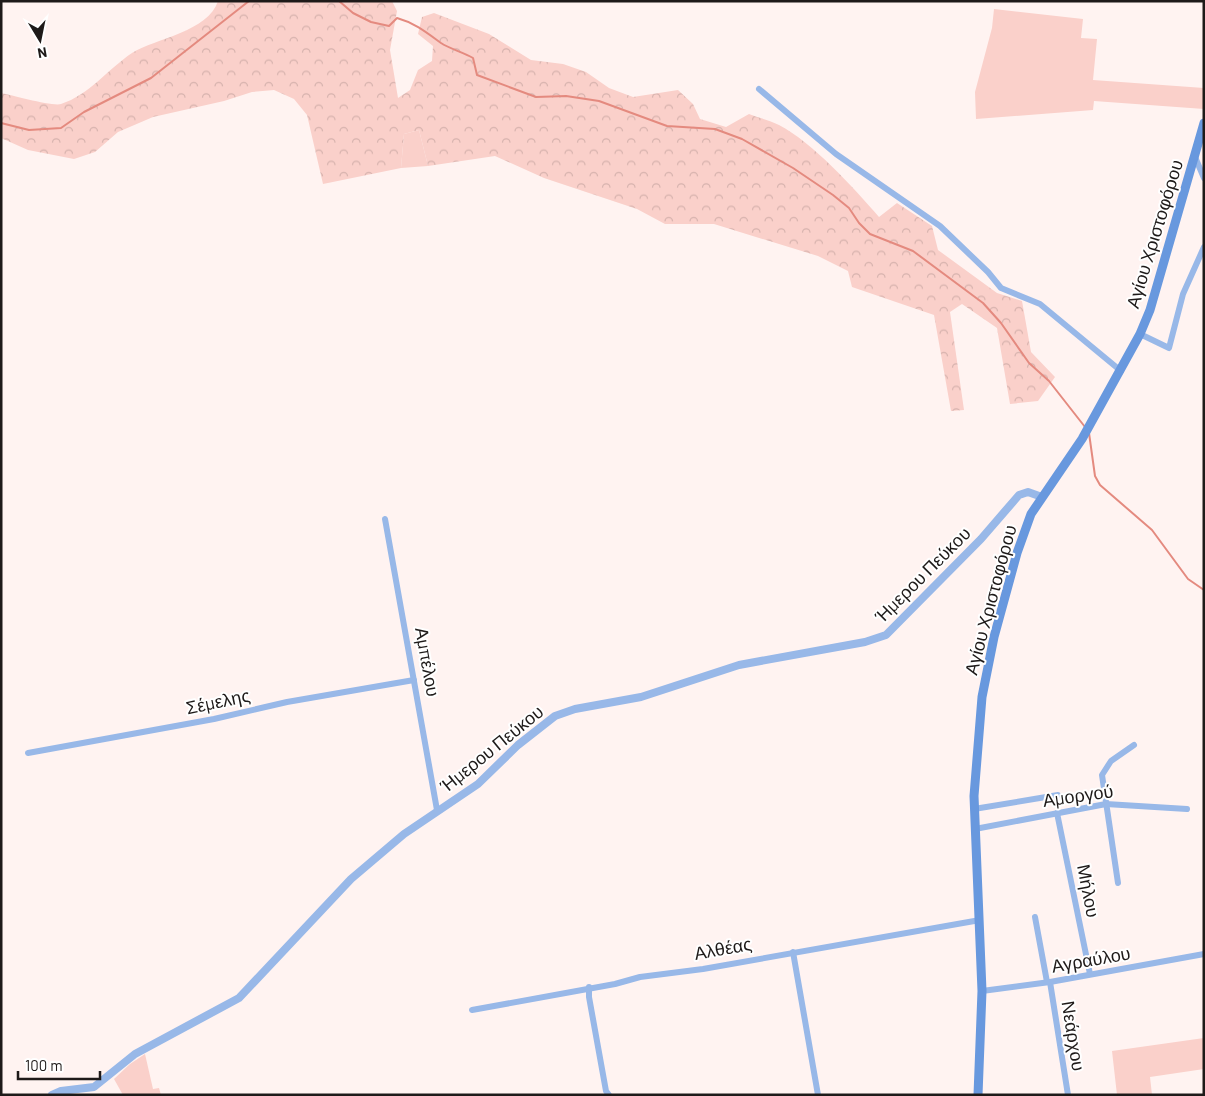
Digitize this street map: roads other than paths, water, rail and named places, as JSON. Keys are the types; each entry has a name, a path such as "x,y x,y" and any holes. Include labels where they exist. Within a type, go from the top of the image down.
{"main road":[{"name":"Αγίου Χριστοφόρου","path":"978,1095 982,991 974,809 982,697 993,645 1017,553 1031,514 1091,424 1121,371 1150,310 1204,123"}],"street":[{"path":"759,89 836,154 940,226 988,272 1001,288 1040,304 1121,371"},
{"path":"1195,157 1204,178"},
{"path":"1140,334 1169,348 1183,294 1204,247"},
{"name":"Ήμερου Πεύκου","path":"52,1095 61,1090 93,1091 135,1054 239,998 272,965 334,895 404,834 478,784 518,745 546,722 567,711 641,697 739,666 865,642 886,635 981,538 1019,495 1028,492 1042,497"},
{"name":"Αμπέλου","path":"385,520 438,810"},
{"name":"Σέμελης","path":"28,753 214,719 287,702 414,680"},
{"path":"1118,883 1102,775 1111,762 1134,745"},
{"path":"974,809 1058,795"},
{"name":"Αμοργού","path":"975,829 1106,804 1187,809"},
{"name":"Μήλου","path":"1057,813 1090,974"},
{"name":"Νεάρχου","path":"1035,917 1068,1095"},
{"name":"Αλθέας","path":"472,1010 980,920"},
{"path":"793,952 818,1095"},
{"name":"Αγραύλου","path":"982,991 1048,982 1204,954"},
{"path":"589,988 606,1091 609,1095"}],"waterway":[{"path":"1,123 29,130 61,128 84,112 151,78 249,1"},
{"path":"339,1 353,13 371,22 389,26 397,18 409,22 445,45 473,58 477,75 536,97 566,96 599,101 667,126 715,129 742,139 793,168 849,208 859,223 870,234 913,251 983,303 1001,323 1029,363 1049,381 1085,427"},
{"path":"1089,433 1095,476 1100,485 1152,530 1188,579 1204,590"}]}
